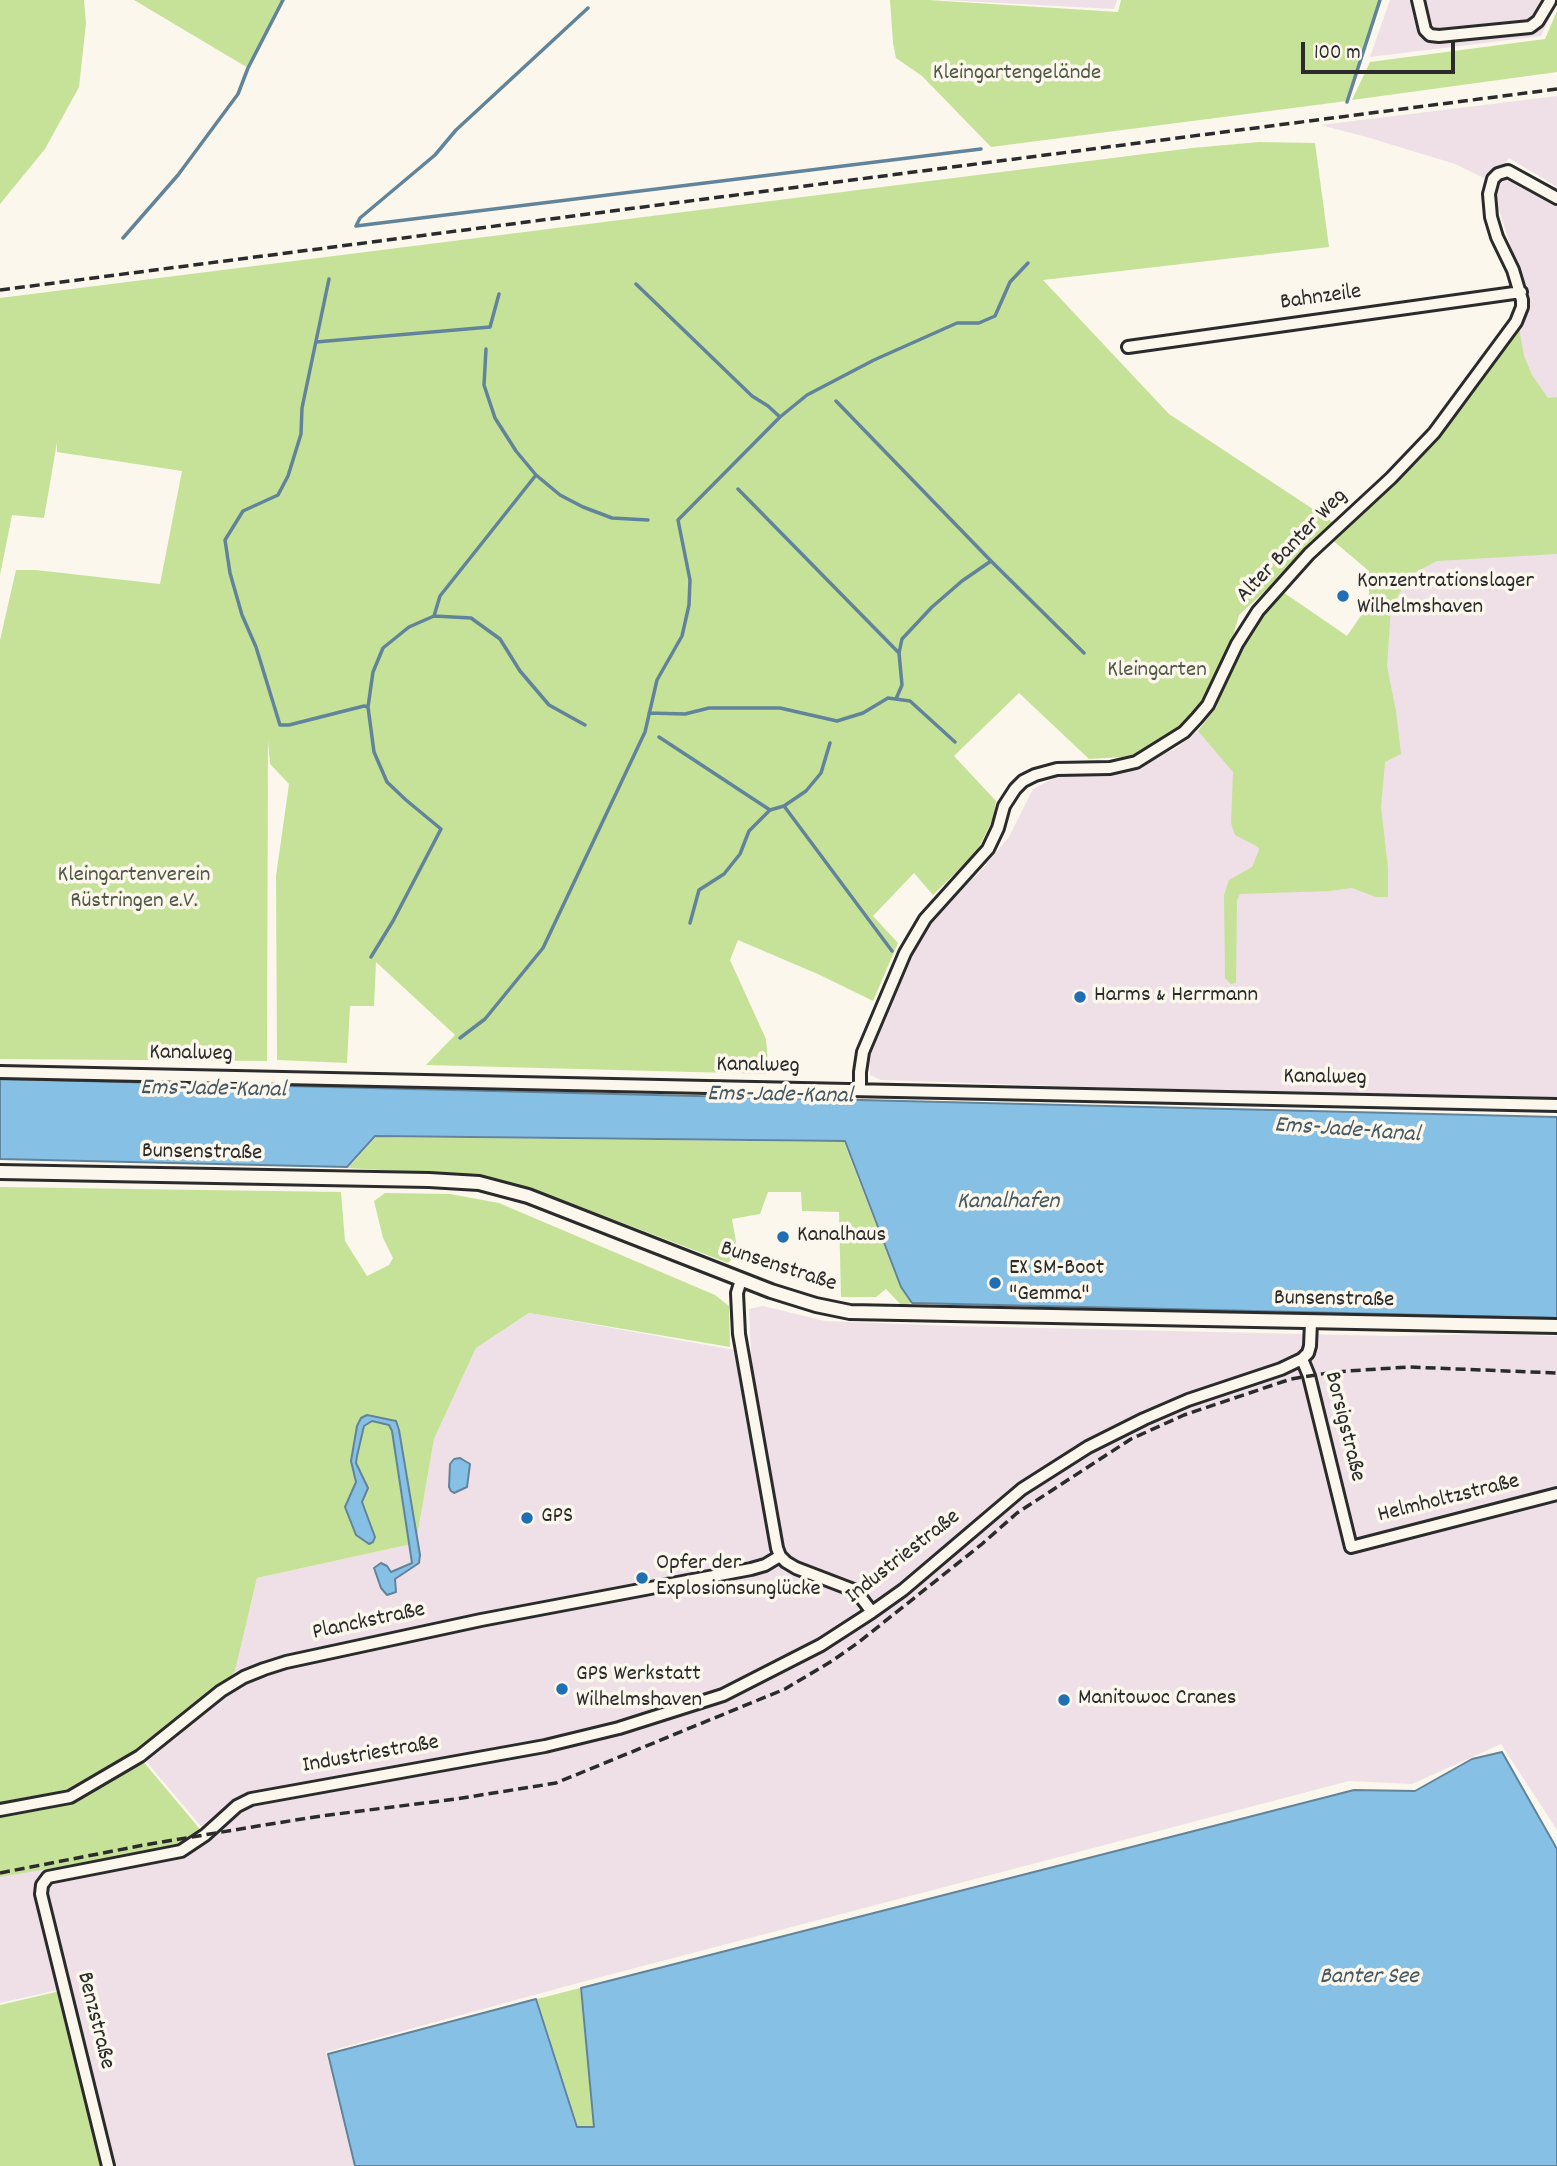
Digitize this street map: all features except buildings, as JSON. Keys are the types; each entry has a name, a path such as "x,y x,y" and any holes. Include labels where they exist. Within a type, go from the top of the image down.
{"street":[{"path":"1418,0 1425,30 1430,35 1439,36 1530,27 1538,21 1550,1"},
{"path":"1521,292 1497,237 1489,204 1490,187 1503,171 1513,173 1557,198"},
{"name":"Bahnzeile","path":"1128,347 1521,292"},
{"name":"Alter Banter Weg","path":"860,1090 863,1052 905,953 925,919 988,849 994,840 1004,806 1015,789 1023,781 1045,772 1072,768 1110,768 1136,762 1184,732 1208,705 1237,644 1258,611 1309,554 1391,478 1434,433 1516,322 1522,307 1521,292"},
{"name":"Kanalweg","path":"0,1072 1557,1105"},
{"name":"Bunsenstraße","path":"0,1172 480,1183 517,1192 561,1208 741,1280 816,1305 859,1312 1557,1326"},
{"path":"741,1280 737,1293 739,1334 780,1556 796,1568 856,1591 872,1612"},
{"path":"1302,1359 1311,1346 1311,1322"},
{"name":"Borsigstraße","path":"1302,1359 1310,1376 1350,1547"},
{"name":"Industriestraße","path":"41,1885 48,1877 181,1852 237,1806 251,1799 545,1746 619,1728 723,1695 821,1645 872,1612 903,1590 1022,1489 1088,1447 1166,1409 1281,1370 1302,1359"},
{"name":"Helmholtzstraße","path":"1350,1547 1557,1494"},
{"name":"Planckstraße","path":"0,1810 70,1797 140,1756 221,1691 264,1668 481,1620 751,1569 780,1556"},
{"name":"Benzstraße","path":"41,1885 108,2166"}],"shaded area":[{"path":"944,0 1117,0 1114,9"},
{"path":"1390,0 1557,2 1541,36 1370,57"},
{"path":"1557,96 1557,187 1509,158 1490,181 1455,164 1321,125"},
{"path":"1504,173 1557,206 1557,1098 1356,1096 881,1080 870,1075 869,1060 881,1023 913,948 946,901 979,873 1009,837 1033,789 1058,776 1127,769 1175,749 1198,731 1216,708 1241,649 1347,636 1369,604 1369,571 1330,538 1432,442 1530,306 1496,201 1495,184"},
{"path":"763,1306 825,1321 952,1326 1390,1336 1557,1336 1557,1830 1501,1744 1412,1784 1349,1781 578,1983 326,2052 354,2166 110,2166 62,1989 0,2003 0,1877 210,1837 140,1754 219,1694 235,1671 257,1578 416,1543 434,1439 476,1348 529,1313 751,1353 749,1309"}],"green space":[{"path":"0,0 84,0 86,23 79,87 45,149 0,204"},
{"path":"134,0 283,0 248,68"},
{"name":"Kleingartengelände","path":"890,0 1118,12 1121,0 1379,0 1347,101 991,147 922,76 896,58"},
{"path":"1557,11 1557,72 1352,100 1370,62 1545,39"},
{"path":"1259,142 1315,143 1329,247 1043,280 1169,414 1337,525 1239,615 1227,658 1207,701 1184,730 1154,749 1123,757 1089,759 1019,693 954,756 996,801 993,819 976,853 933,895 914,873 873,916 898,943 873,1001 738,940 730,960 766,1039 769,1074 426,1065 455,1035 376,962 374,1006 350,1006 347,1063 277,1060 276,876 289,784 270,764 268,740 267,1061 0,1059 0,640 16,570 160,584 182,471 57,452 57,442 44,518 12,515 0,575 0,298 1192,148"},
{"path":"1518,322 1524,356 1532,375 1548,398 1557,397 1557,554 1437,561 1410,575 1391,608 1387,666 1401,754 1385,762 1381,807 1388,868 1388,897 1376,897 1352,888 1240,894 1237,900 1236,983 1231,984 1225,978 1224,895 1229,880 1252,867 1259,850 1235,835 1231,823 1233,772 1198,731 1216,708 1241,649 1280,590 1347,636 1369,604 1369,571 1330,538 1432,442"},
{"path":"376,1137 844,1142 900,1287 911,1303 902,1306 886,1289 876,1297 841,1297 839,1212 802,1211 801,1192 768,1192 760,1214 732,1219 738,1253 728,1263 536,1190 483,1176 348,1168"},
{"path":"0,1187 341,1192 345,1241 367,1276 389,1265 393,1258 383,1238 374,1201 385,1193 450,1194 499,1203 715,1295 729,1306 730,1347 529,1313 476,1348 434,1439 416,1543 257,1578 235,1671 219,1694 140,1754 68,1790 0,1802"},
{"path":"142,1760 204,1834 182,1846 0,1877 0,1813 71,1800"},
{"path":"580,1988 594,2127 578,2127 537,1999"},
{"path":"60,1991 106,2166 0,2166 0,2005"}],"water":[{"name":"Kanalhafen","path":"0,1079 1557,1117 1557,1318 912,1303 901,1287 845,1141 375,1136 347,1167 0,1159"},
{"path":"367,1415 396,1421 420,1555 419,1563 395,1579 396,1592 387,1595 381,1588 374,1568 381,1563 391,1572 412,1563 389,1425 372,1421 364,1426 356,1463 368,1488 362,1502 375,1537 373,1542 369,1544 356,1535 345,1507 356,1482 351,1461 357,1426 361,1418"},
{"path":"460,1458 470,1464 467,1487 454,1493 449,1487 450,1464 454,1459"},
{"name":"Banter See","path":"1502,1752 1557,1849 1557,2166 355,2166 328,2054 536,1999 577,2127 594,2127 581,1988 1354,1790 1415,1791 1472,1759"}],"waterway":[{"path":"123,238 178,175 238,94 248,68 283,0"},
{"path":"1347,102 1380,0"},
{"path":"356,226 360,218 435,155 456,130 588,8"},
{"path":"356,226 981,149"},
{"path":"460,1038 485,1019 543,948 645,732 657,680 682,636 689,605 690,580 678,520 780,417 807,395 874,360 957,323 979,323 995,316 1010,282 1028,263"},
{"path":"329,279 302,408 301,434 288,476 278,495 243,511 225,540 230,573 242,615 256,647 280,725 368,707 374,752 387,782 441,829 371,957"},
{"path":"636,284 752,396 780,417"},
{"path":"316,342 490,327 499,294"},
{"path":"434,616 440,596 536,475 516,451 495,418 484,385 486,349"},
{"path":"836,401 991,561"},
{"path":"536,475 560,495 583,507 612,518 648,520"},
{"path":"738,489 898,652"},
{"path":"896,699 902,685 899,653 902,639 932,607 991,561 1084,653"},
{"path":"368,707 373,672 383,648 409,627 434,616 471,618 500,639 520,671 549,705 585,725"},
{"path":"649,713 685,714 709,708 780,708 837,721 863,713 888,698 910,701 955,742"},
{"path":"659,737 770,810 784,806 806,791 821,773 830,743"},
{"path":"784,806 892,951"},
{"path":"690,923 699,890 724,874 740,854 749,831 770,810"}],"railway":[{"path":"0,290 1557,89"},
{"path":"0,1873 258,1826 556,1783 785,1689 859,1642 1017,1513 1131,1439 1184,1415 1291,1379 1334,1372 1408,1367 1557,1373"}],"place":[{"name":"Konzentrationslager Wilhelmshaven","path":"1343,596"},
{"name":"Harms & Herrmann","path":"1080,997"},
{"name":"Kanalhaus","path":"783,1237"},
{"name":"EX SM-Boot \"Gemma\"","path":"995,1283"},
{"name":"GPS","path":"527,1518"},
{"name":"Opfer der Explosionsunglücke","path":"642,1578"},
{"name":"GPS Werkstatt Wilhelmshaven","path":"562,1689"},
{"name":"Manitowoc Cranes","path":"1064,1700"}],"park label":[{"name":"Kleingarten","path":"1157,672"},
{"name":"Kleingartenverein Rüstringen e.V.","path":"134,890"}],"water label":[{"name":"Ems-Jade-Kanal","path":"213,1091"},
{"name":"Ems-Jade-Kanal","path":"780,1097"},
{"name":"Ems-Jade-Kanal","path":"1347,1132"}]}
